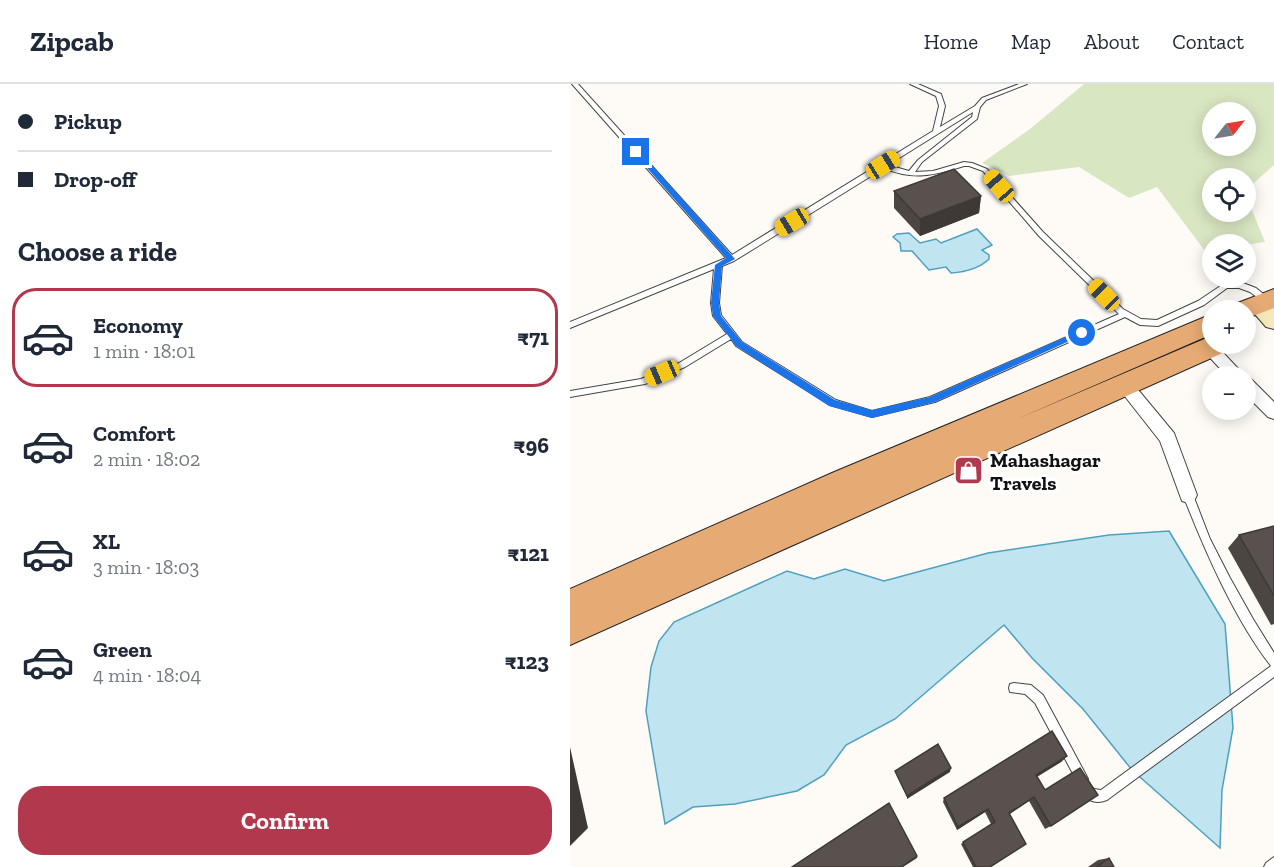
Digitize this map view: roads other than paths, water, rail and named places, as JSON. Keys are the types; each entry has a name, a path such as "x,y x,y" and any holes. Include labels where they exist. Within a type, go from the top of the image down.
{"highway":[{"path":"570,605 843,482 1202,342"},
{"path":"570,628 1124,385 1202,344"}],"street":[{"path":"1124,385 1168,438 1188,495"},
{"path":"1256,395 1274,412"}],"lane":[{"path":"575,84 731,259"},
{"path":"914,84 939,95 942,106 936,132"},
{"path":"570,326 731,259 990,97 1024,84"},
{"path":"910,174 920,161 975,118 977,107"},
{"path":"883,165 920,176 970,164 985,170 1041,234 1126,314 1140,322 1158,323 1201,303 1225,286 1240,285 1252,290 1266,311"},
{"path":"718,265 715,303 717,316 739,344 832,403 872,414 932,400 1126,314"},
{"path":"570,394 642,382 682,365 732,335"},
{"path":"1188,495 1204,540 1258,639 1274,662"},
{"path":"1014,688 1027,689 1040,699 1091,795 1103,796 1274,670"},
{"path":"1270,867 1274,863"}],"water":[{"path":"977,229 992,245 982,250 989,255 989,259 976,268 956,273 951,273 946,267 929,270 912,251 901,251 900,243 893,237 897,234 909,233 920,243 936,239 941,243"},
{"path":"1169,531 1225,624 1233,728 1222,790 1220,848 1132,770 1083,709 1032,658 1004,625 895,719 846,745 824,775 797,791 735,804 693,807 665,824 646,711 651,667 659,641 674,622 787,571 814,579 845,569 884,581 988,553 1109,535"}],"place":[{"name":"Mahashagar Travels","path":"969,471"}]}
